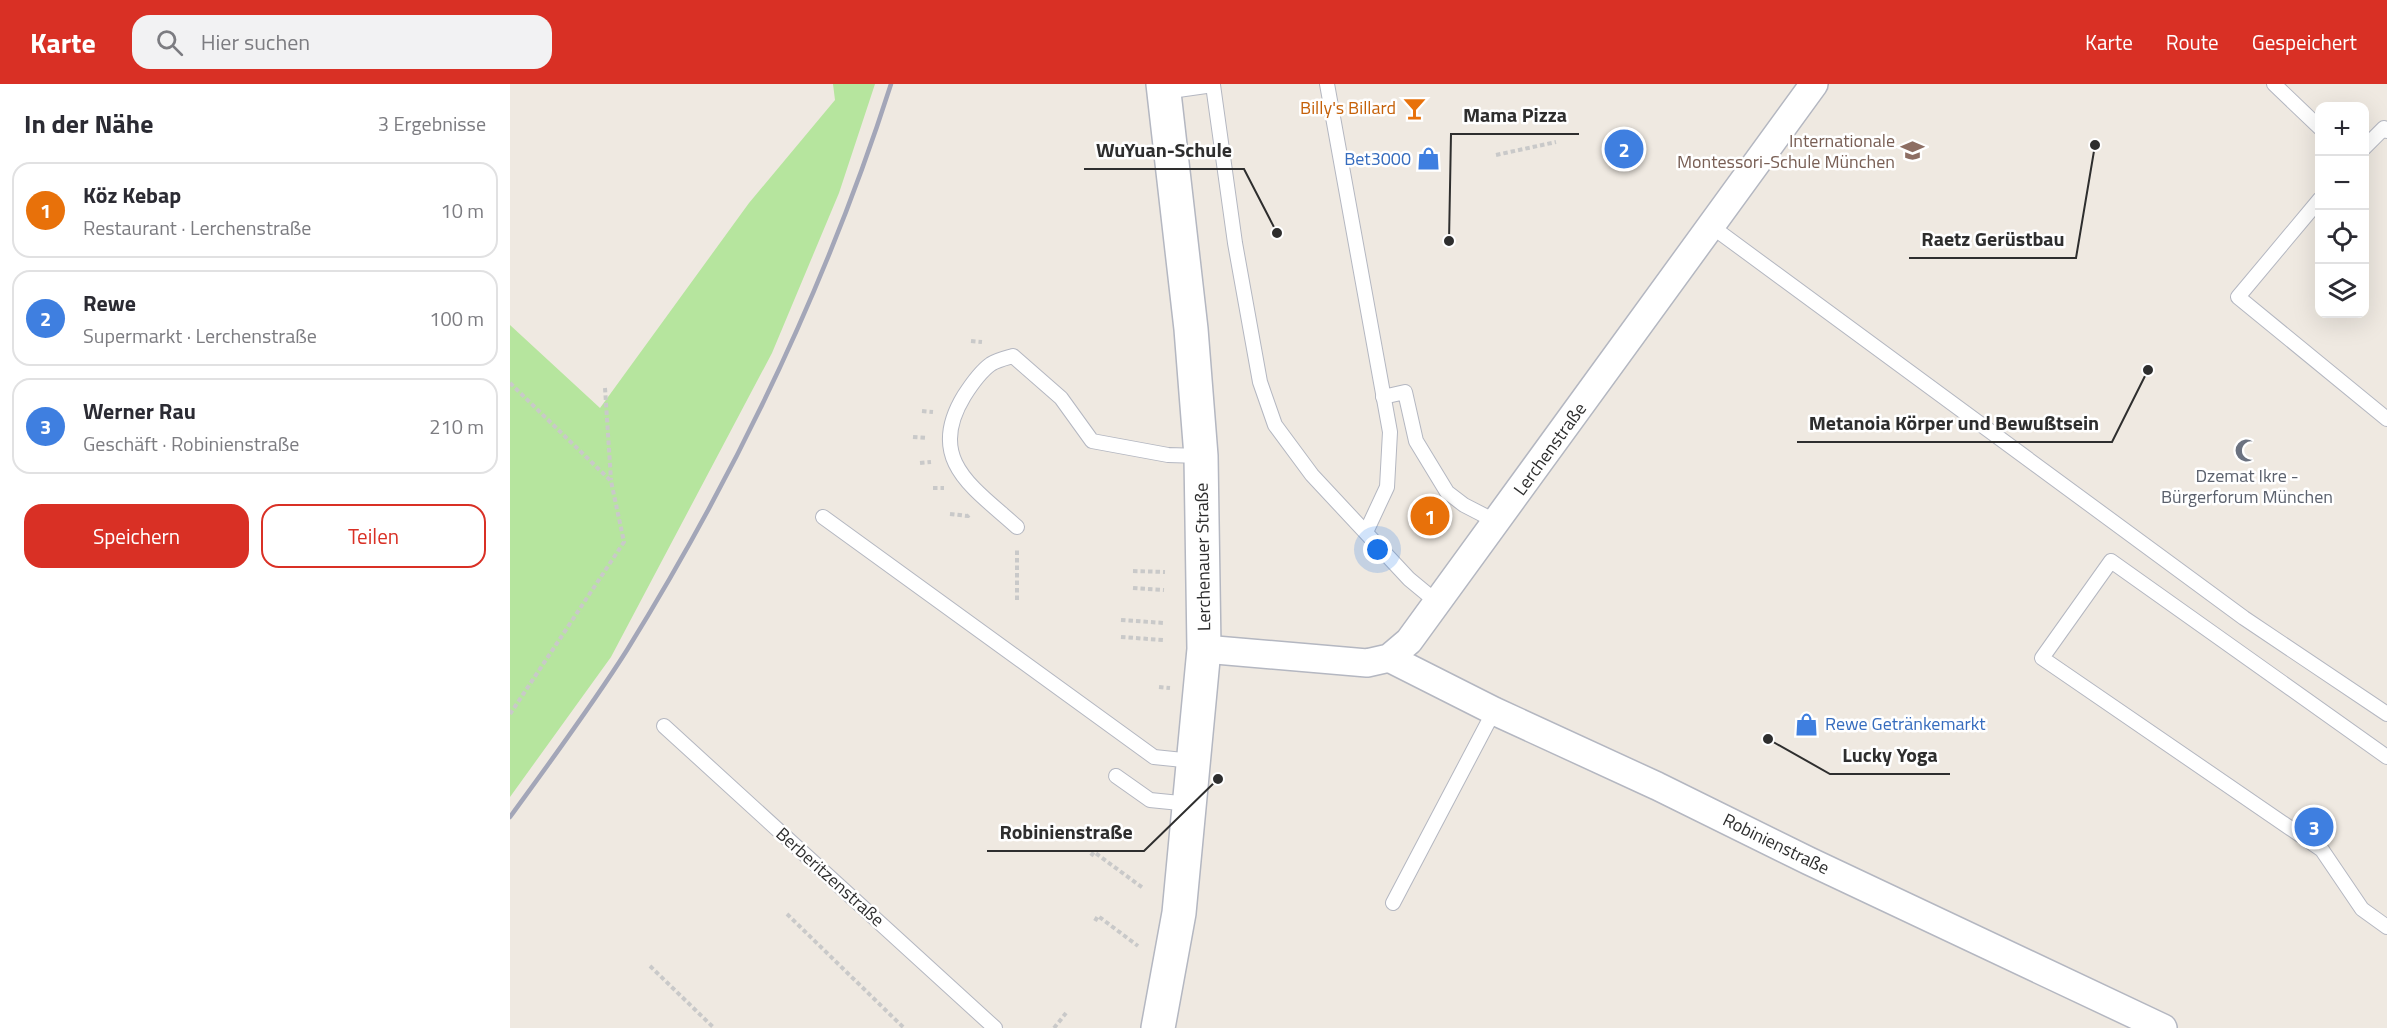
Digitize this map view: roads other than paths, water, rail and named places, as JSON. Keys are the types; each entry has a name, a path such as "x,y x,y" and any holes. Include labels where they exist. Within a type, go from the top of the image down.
{"main road":[{"name":"Lerchenauer Straße","path":"1158,1028 1179,912 1204,648 1201,456 1191,329 1164,88"}],"street":[{"name":"Lerchenstraße","path":"1389,658 1410,641 1814,84"},
{"path":"1204,648 1367,663 1389,658"},
{"name":"Robinienstraße","path":"1389,658 1494,711 1657,786 1809,861 2163,1028"}],"lane":[{"path":"1327,84 1390,432 1387,487 1366,532"},
{"path":"2274,84 2315,124"},
{"path":"1164,88 1214,85 1235,243 1260,382 1275,425 1312,475 1409,579 1438,603"},
{"path":"2369,143 2384,128 2387,131"},
{"path":"2315,204 2238,297 2387,419"},
{"path":"1711,226 2244,618 2387,714"},
{"path":"1017,527 963,478 953,458 950,435 953,414 970,386 991,363 1013,356 1061,398 1092,441 1168,455 1201,456"},
{"path":"1383,397 1405,392 1416,441 1447,492 1464,505 1497,522"},
{"path":"823,517 1154,757 1193,761"},
{"path":"2387,757 2111,561 2042,658 2322,850 2362,909 2387,927"},
{"path":"1393,903 1494,711"},
{"name":"Berberitzenstraße","path":"664,726 995,1028"},
{"path":"1116,776 1150,800 1190,804"}],"railway":[{"path":"510,817 627,650 706,515 776,375 808,304 866,158 891,84"}],"place":[{"name":"Billy's Billard","path":"1414,108"},
{"name":"Raetz Gerüstbau","path":"2095,145"},
{"name":"Rewe","path":"1624,149"},
{"name":"Internationale Montessori-Schule München","path":"1913,151"},
{"name":"Bet3000","path":"1429,159"},
{"name":"WuYuan-Schule","path":"1277,233"},
{"name":"Mama Pizza","path":"1449,241"},
{"name":"Metanoia Körper und Bewußtsein","path":"2148,370"},
{"name":"Dzemat Ikre - Bürgerforum München","path":"2247,450"},
{"name":"Köz Kebap","path":"1430,516"},
{"name":"Rewe Getränkemarkt","path":"1807,724"},
{"name":"Lucky Yoga","path":"1768,739"},
{"name":"Robinienstraße","path":"1218,779"},
{"name":"Werner Rau","path":"2314,827"}]}
